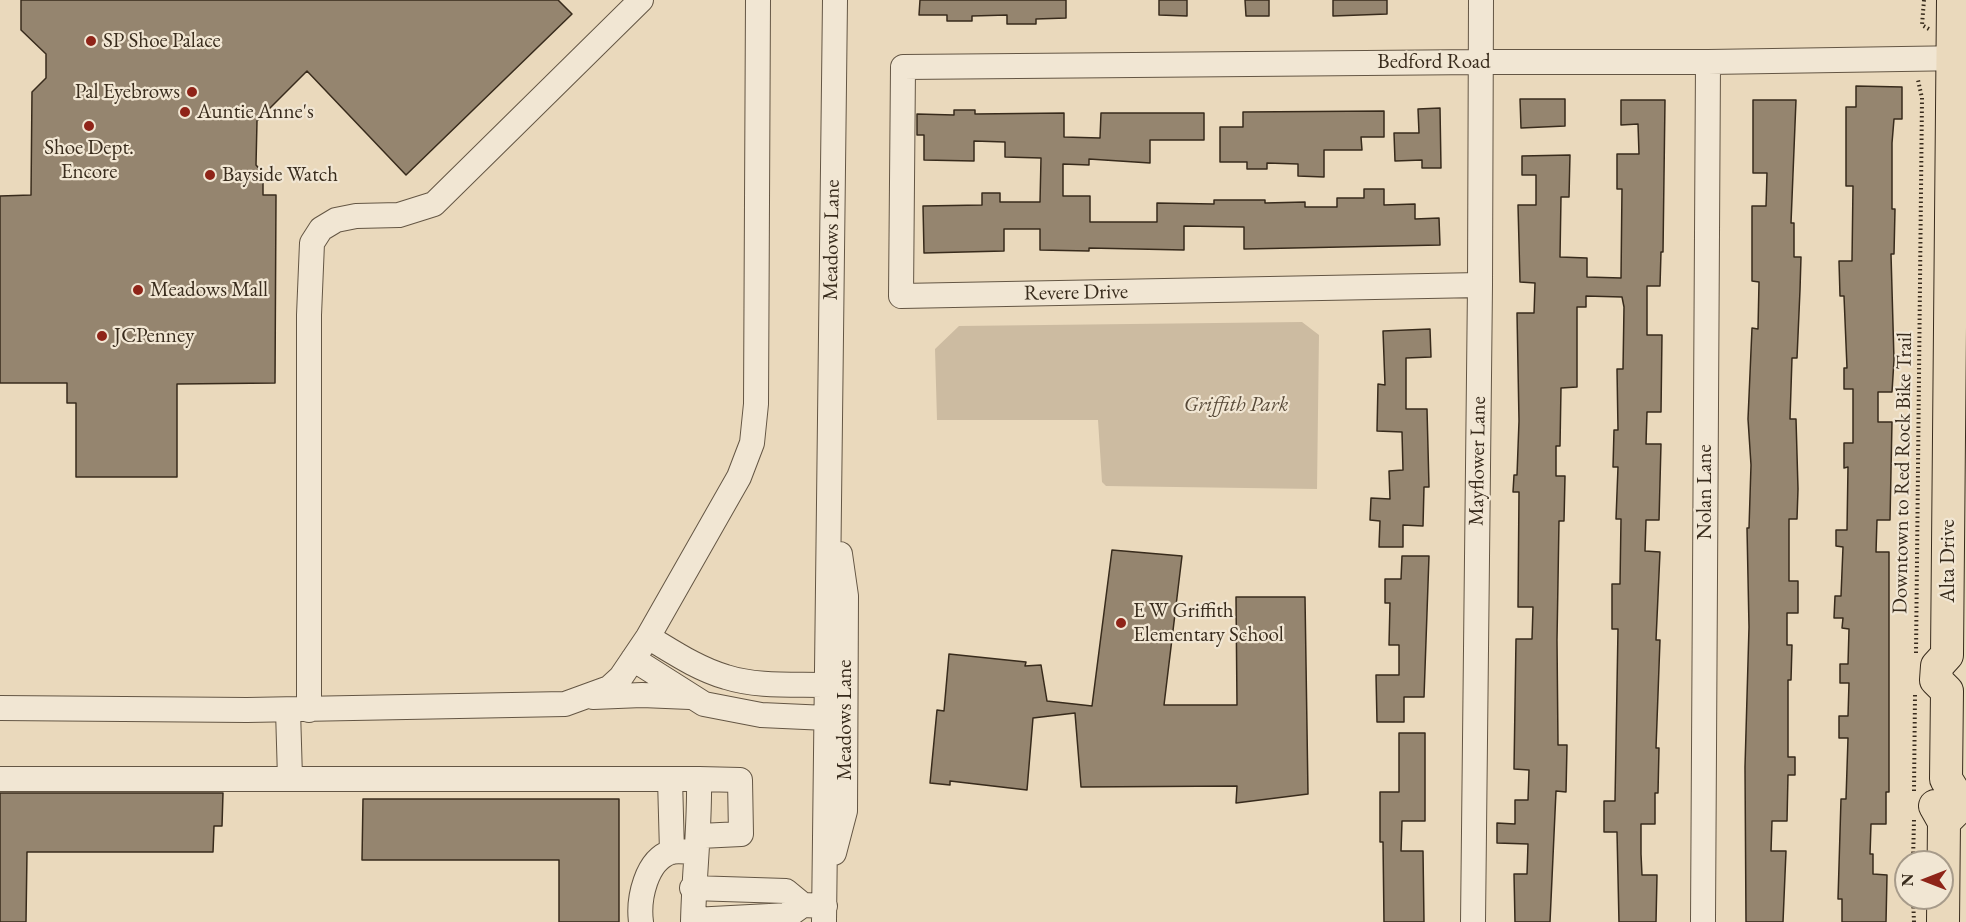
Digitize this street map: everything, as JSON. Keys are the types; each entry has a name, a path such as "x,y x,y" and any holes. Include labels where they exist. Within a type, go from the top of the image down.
{"main road":[{"name":"Alta Drive","path":"1943,922 1944,822 1956,810 1956,795 1946,779 1947,691 1958,681 1958,666 1947,655 1959,58 1953,0"}],"street":[{"path":"290,778 298,710 312,243 321,229 336,220 356,216 399,215 434,204 641,0"},
{"path":"0,708 298,710 565,704 588,698 609,688 648,637 739,477 754,429 758,0"},
{"name":"Meadows Lane","path":"819,905 827,718 835,0"},
{"name":"Mayflower Lane","path":"1473,922 1481,0"},
{"name":"Bedford Road","path":"903,68 1959,58"},
{"name":"Nolan Lane","path":"1703,922 1708,62"},
{"name":"Revere Drive","path":"903,68 901,296 1480,285"},
{"name":"Meadows Lane","path":"819,905 845,811 846,596 829,480"},
{"path":"648,637 687,661 726,677 757,682 827,686"},
{"path":"633,659 704,704 731,711 827,718"},
{"path":"588,698 642,695 691,697"},
{"path":"0,779 740,780 741,834 689,846 655,861 644,885 641,922"},
{"path":"670,779 689,846 693,921 789,915 819,905"},
{"path":"689,846 699,779"},
{"path":"692,888 786,891 819,905"}],"path":[{"path":"1922,25 1924,0"},
{"name":"Downtown to Red Rock Bike Trail","path":"1916,659 1922,98 1918,86"},
{"path":"1914,802 1915,683"},
{"path":"1913,850 1914,814"}],"green space":[{"name":"Griffith Park","path":"1302,322 1319,335 1317,489 1106,486 1102,482 1098,420 937,420 935,349 959,326"}],"building":[{"name":"Meadows Mall","path":"21,0 558,0 572,14 406,175 307,71 257,121 256,165 263,173 263,195 276,195 275,383 177,384 177,477 76,477 76,403 67,403 67,383 0,383 0,196 31,195 32,92 46,78 46,54 21,30"},
{"path":"920,0 1066,0 1066,18 1036,19 1036,24 1007,24 1007,15 972,16 972,21 947,21 947,15 919,15"},
{"path":"1159,0 1187,0 1187,16 1159,15"},
{"path":"1245,0 1269,0 1269,16 1246,16"},
{"path":"1333,0 1387,0 1387,14 1333,16"},
{"path":"1856,86 1902,87 1902,119 1894,119 1892,143 1892,209 1895,209 1894,254 1891,254 1894,360 1892,392 1878,392 1878,422 1892,422 1890,520 1877,520 1876,552 1889,552 1889,792 1886,792 1886,824 1871,824 1870,854 1873,854 1873,874 1887,875 1886,922 1842,922 1842,899 1838,899 1841,799 1846,799 1848,738 1839,738 1839,716 1848,716 1849,683 1840,683 1840,664 1848,664 1849,629 1842,628 1843,618 1834,618 1835,596 1841,596 1843,547 1836,546 1836,530 1847,530 1848,467 1844,468 1844,443 1853,443 1853,389 1844,389 1844,368 1847,368 1844,296 1840,296 1839,261 1852,261 1853,186 1846,186 1846,107 1856,107"},
{"path":"1520,99 1565,99 1565,126 1521,128"},
{"path":"1621,100 1665,100 1663,252 1661,252 1660,286 1647,286 1647,335 1662,335 1661,412 1647,412 1646,444 1661,444 1659,520 1646,520 1645,551 1660,552 1656,640 1660,640 1656,748 1659,748 1658,793 1655,793 1655,824 1641,824 1642,875 1657,875 1656,922 1619,922 1617,832 1604,832 1604,801 1615,801 1618,629 1612,629 1612,584 1620,584 1621,519 1616,519 1618,467 1613,467 1614,430 1618,430 1617,369 1623,369 1624,307 1622,297 1586,296 1586,307 1577,307 1577,387 1561,388 1560,446 1556,446 1556,476 1565,476 1564,521 1559,521 1557,640 1558,745 1567,745 1566,792 1556,791 1550,922 1515,922 1514,874 1527,874 1528,844 1497,843 1497,823 1515,824 1515,800 1528,800 1529,770 1514,769 1516,639 1532,639 1533,607 1518,607 1519,492 1513,492 1514,475 1517,475 1519,421 1517,313 1534,313 1535,283 1520,282 1518,205 1536,205 1536,175 1522,175 1522,156 1570,155 1569,197 1561,197 1560,257 1587,258 1587,277 1621,278 1622,189 1617,189 1617,154 1639,154 1638,124 1621,125"},
{"path":"1753,100 1796,100 1791,223 1794,223 1794,257 1801,257 1797,358 1792,358 1790,419 1796,419 1798,489 1797,519 1789,519 1789,581 1798,581 1798,613 1787,613 1787,645 1792,645 1791,680 1788,680 1788,757 1795,757 1795,775 1788,775 1787,821 1772,821 1771,851 1786,851 1783,922 1746,922 1745,767 1749,627 1747,528 1749,528 1751,465 1748,419 1752,328 1758,329 1759,282 1752,281 1752,206 1766,206 1767,173 1753,173"},
{"path":"1440,108 1441,168 1422,168 1422,160 1395,161 1394,133 1419,133 1418,109"},
{"path":"954,110 975,110 975,114 1064,113 1064,137 1100,138 1101,113 1204,113 1204,140 1150,140 1150,163 1089,159 1089,165 1063,164 1063,196 1090,196 1090,222 1157,222 1157,203 1214,204 1214,200 1265,200 1265,203 1305,202 1305,207 1337,207 1337,198 1364,198 1364,189 1384,189 1384,205 1415,204 1415,219 1439,218 1440,245 1244,249 1244,227 1184,226 1184,250 1089,248 1089,251 1040,250 1040,229 1004,229 1004,251 924,253 923,206 982,205 982,193 1000,193 1000,202 1040,202 1041,158 1005,157 1005,142 974,141 974,161 924,160 924,135 917,135 917,114 954,115"},
{"path":"1384,111 1384,137 1361,137 1362,150 1324,150 1324,177 1298,176 1298,164 1267,163 1267,169 1247,169 1247,162 1220,162 1220,127 1243,127 1243,112"},
{"path":"1430,329 1431,357 1406,358 1406,409 1427,409 1429,487 1424,487 1423,526 1403,525 1403,547 1379,547 1380,521 1370,520 1371,498 1390,499 1389,471 1403,470 1402,432 1377,431 1378,384 1385,385 1383,331"},
{"path":"1112,550 1182,556 1164,705 1237,705 1236,597 1305,597 1308,794 1236,803 1237,786 1081,787 1075,713 1033,718 1027,790 950,781 950,785 930,783 937,710 944,711 949,654 1026,662 1025,666 1041,665 1047,701 1092,706"},
{"path":"1402,556 1429,556 1424,697 1404,697 1404,722 1377,722 1376,675 1399,675 1399,645 1389,645 1390,603 1385,603 1385,579 1401,579"},
{"path":"1399,733 1425,733 1425,821 1402,821 1401,851 1423,851 1424,922 1384,922 1380,792 1399,792"},
{"path":"0,793 223,793 222,826 214,826 213,852 27,852 26,922 0,922"},
{"path":"363,799 619,799 619,922 559,922 559,860 362,860"}],"place":[{"name":"SP Shoe Palace","path":"91,41"},
{"name":"Pal Eyebrows","path":"192,92"},
{"name":"Auntie Anne's","path":"185,112"},
{"name":"Shoe Dept. Encore","path":"89,126"},
{"name":"Bayside Watch","path":"210,175"},
{"name":"Meadows Mall","path":"138,290"},
{"name":"JCPenney","path":"102,336"},
{"name":"E W Griffith Elementary School","path":"1121,623"}]}
